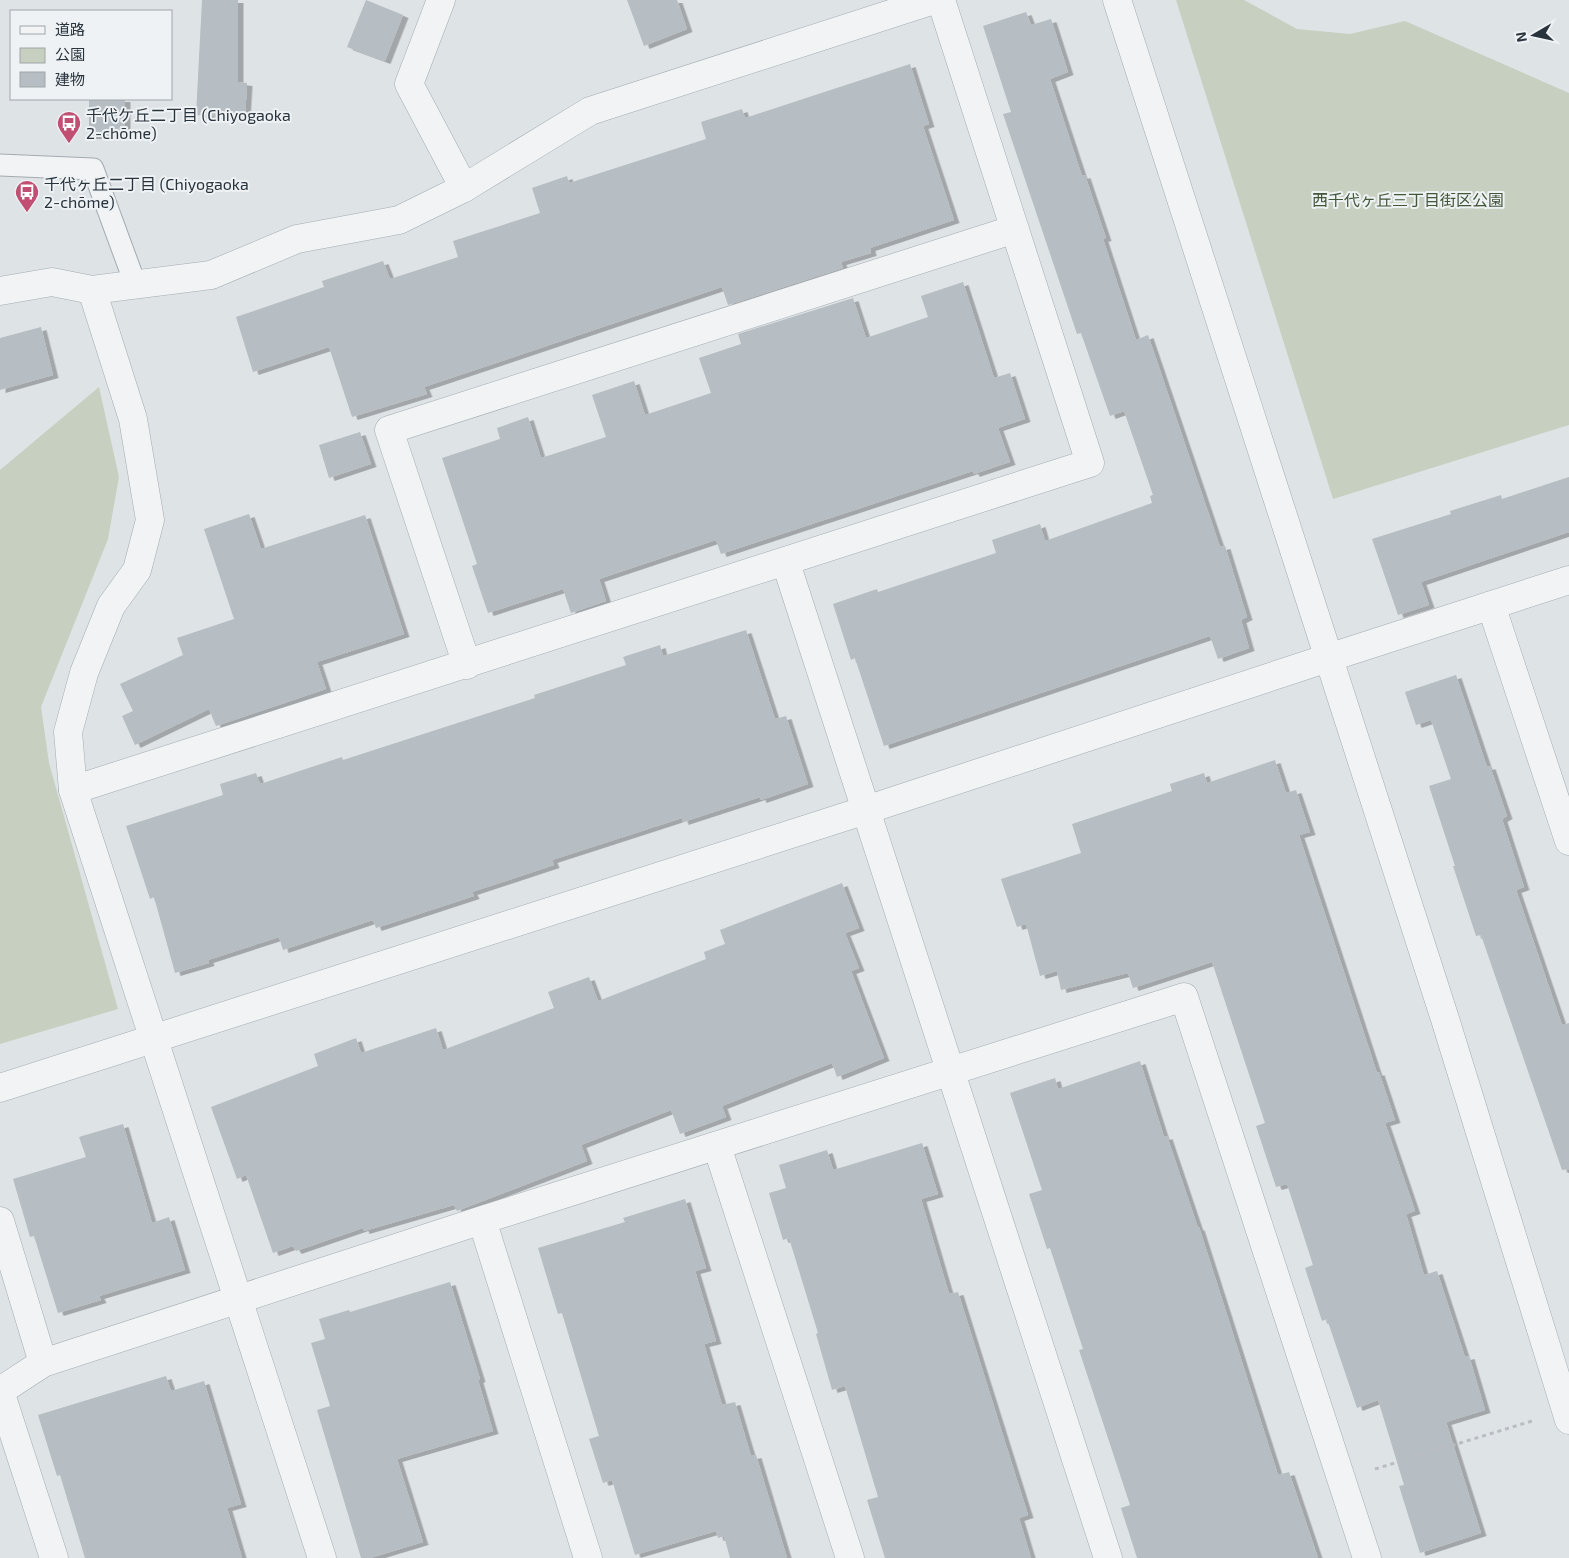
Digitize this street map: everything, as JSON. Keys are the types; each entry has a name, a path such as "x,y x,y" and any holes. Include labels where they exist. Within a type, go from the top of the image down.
{"street":[{"path":"441,0 409,84 464,188"},
{"path":"0,291 52,282 92,290 136,286 211,275 297,238 399,220 464,188 590,111 934,0"},
{"path":"74,790 786,563 1090,463 941,0"},
{"path":"1117,0 1445,1019 1567,1407"},
{"path":"467,665 389,430 1014,229"},
{"path":"92,290 133,419 150,520 137,570 111,606 84,673 68,732 74,790 153,1040 322,1558"},
{"path":"786,563 1108,1558"},
{"path":"0,1088 866,810 1569,580"},
{"path":"1490,605 1569,841"},
{"path":"54,1558 0,1391 43,1363 482,1220 1184,997 1367,1558"},
{"path":"717,1146 850,1558"},
{"path":"482,1220 588,1558"},
{"path":"0,1221 43,1363"}],"lane":[{"path":"0,165 92,169 136,286"}],"path":[{"path":"1341,1479 1540,1418"}],"green space":[{"name":"西千代ヶ丘三丁目街区公園","path":"1176,0 1244,0 1297,29 1350,34 1405,21 1569,93 1569,425 1333,499"},
{"path":"99,387 119,477 108,539 41,707 49,763 118,1009 0,1044 0,470"}],"building":[{"path":"202,0 238,0 238,82 247,83 245,118 196,115"},
{"path":"366,0 403,15 385,61 347,47"},
{"path":"627,0 677,0 687,29 644,46"},
{"path":"1026,12 1031,25 1051,19 1068,72 1050,79 1082,176 1085,175 1106,238 1103,239 1136,340 1148,335 1220,547 1225,546 1247,617 1241,620 1249,648 1218,659 1210,636 884,746 855,658 851,660 833,604 877,589 878,592 996,553 992,540 1040,524 1045,541 1152,503 1150,496 1153,495 1124,411 1110,416 1081,333 1077,334 1003,114 1011,112 983,26"},
{"path":"910,64 929,124 923,126 954,220 870,248 871,253 841,262 843,268 728,305 722,287 424,387 427,394 352,417 329,347 253,372 236,317 324,287 322,281 383,261 390,279 458,257 453,241 540,213 532,188 567,176 569,183 706,139 701,122 742,109 745,118"},
{"path":"89,100 125,100 125,136 89,136"},
{"path":"963,282 994,378 1010,373 1025,419 998,428 1010,462 974,474 973,471 721,554 716,540 599,579 606,601 571,613 563,589 488,613 472,566 477,564 442,458 500,439 497,428 528,417 541,458 606,437 592,395 634,381 645,415 711,393 699,358 741,344 738,334 853,298 866,338 928,317 921,296"},
{"path":"41,327 53,375 0,390 0,338"},
{"path":"360,432 371,464 329,478 319,445"},
{"path":"1569,477 1569,532 1421,582 1429,605 1398,615 1372,539 1451,514 1450,511 1501,495 1502,499"},
{"path":"249,514 261,549 365,515 404,634 317,662 326,689 216,726 209,709 135,745 122,716 133,711 120,684 183,655 177,638 234,619 204,529"},
{"path":"746,630 775,719 786,716 808,784 761,800 760,797 683,822 682,818 552,860 554,865 472,892 474,896 376,928 373,920 283,950 279,937 208,960 209,963 175,973 154,897 150,899 126,826 223,795 220,784 256,773 260,784 342,757 343,760 535,698 534,695 626,665 623,657 660,645 663,656"},
{"path":"1456,675 1487,767 1490,766 1507,816 1502,819 1524,887 1516,890 1562,1025 1569,1023 1569,1169 1562,1170 1481,935 1476,936 1453,866 1455,866 1429,786 1451,779 1431,720 1416,725 1405,692"},
{"path":"1275,760 1286,793 1296,790 1310,832 1299,835 1377,1073 1379,1072 1395,1120 1385,1123 1415,1211 1406,1214 1424,1275 1437,1271 1465,1357 1469,1356 1485,1410 1446,1422 1481,1533 1420,1553 1399,1486 1404,1485 1378,1400 1357,1408 1327,1319 1322,1321 1305,1268 1313,1265 1287,1184 1276,1187 1256,1126 1265,1123 1212,962 1133,988 1128,973 1061,990 1057,971 1040,976 1026,924 1017,927 1001,879 1081,853 1072,824 1172,791 1170,784 1204,773 1207,783"},
{"path":"842,883 859,928 845,933 859,968 851,971 884,1058 837,1077 832,1063 722,1106 726,1117 680,1134 671,1110 581,1145 587,1161 457,1211 454,1205 364,1231 363,1228 296,1251 293,1246 273,1253 246,1175 237,1179 211,1107 318,1066 314,1054 356,1038 361,1053 436,1028 443,1050 554,1008 548,992 589,977 598,1001 706,959 704,952 725,944 720,930"},
{"path":"1140,1061 1164,1137 1167,1136 1199,1227 1278,1475 1289,1472 1318,1558 1137,1558 1121,1508 1130,1505 1079,1350 1083,1349 1050,1248 1047,1249 1029,1194 1042,1190 1010,1093 1055,1078 1058,1089"},
{"path":"123,1124 152,1223 169,1217 185,1270 99,1296 101,1300 58,1313 34,1236 30,1237 13,1179 86,1157 79,1137"},
{"path":"922,1143 938,1194 921,1199 949,1294 958,1292 1028,1515 1019,1518 1031,1558 885,1558 867,1500 878,1497 845,1386 832,1390 816,1334 818,1333 789,1238 783,1240 769,1193 786,1188 779,1165 827,1150 833,1170"},
{"path":"685,1199 706,1268 695,1271 716,1341 704,1344 722,1405 735,1402 751,1456 756,1455 787,1558 730,1558 724,1536 718,1538 716,1531 635,1555 612,1480 603,1483 589,1439 599,1436 562,1313 558,1314 538,1248 625,1222 623,1218"},
{"path":"450,1282 480,1379 478,1380 493,1431 397,1459 423,1542 370,1558 361,1558 317,1410 330,1406 311,1343 325,1339 319,1319 349,1310 350,1312"},
{"path":"166,1376 171,1391 204,1381 241,1504 227,1508 242,1558 85,1558 60,1475 57,1476 38,1415"}],"place":[{"name":"千代ケ丘二丁目 (Chiyogaoka 2-chōme)","path":"69,144"},
{"name":"千代ヶ丘二丁目 (Chiyogaoka 2-chōme)","path":"27,213"}]}
